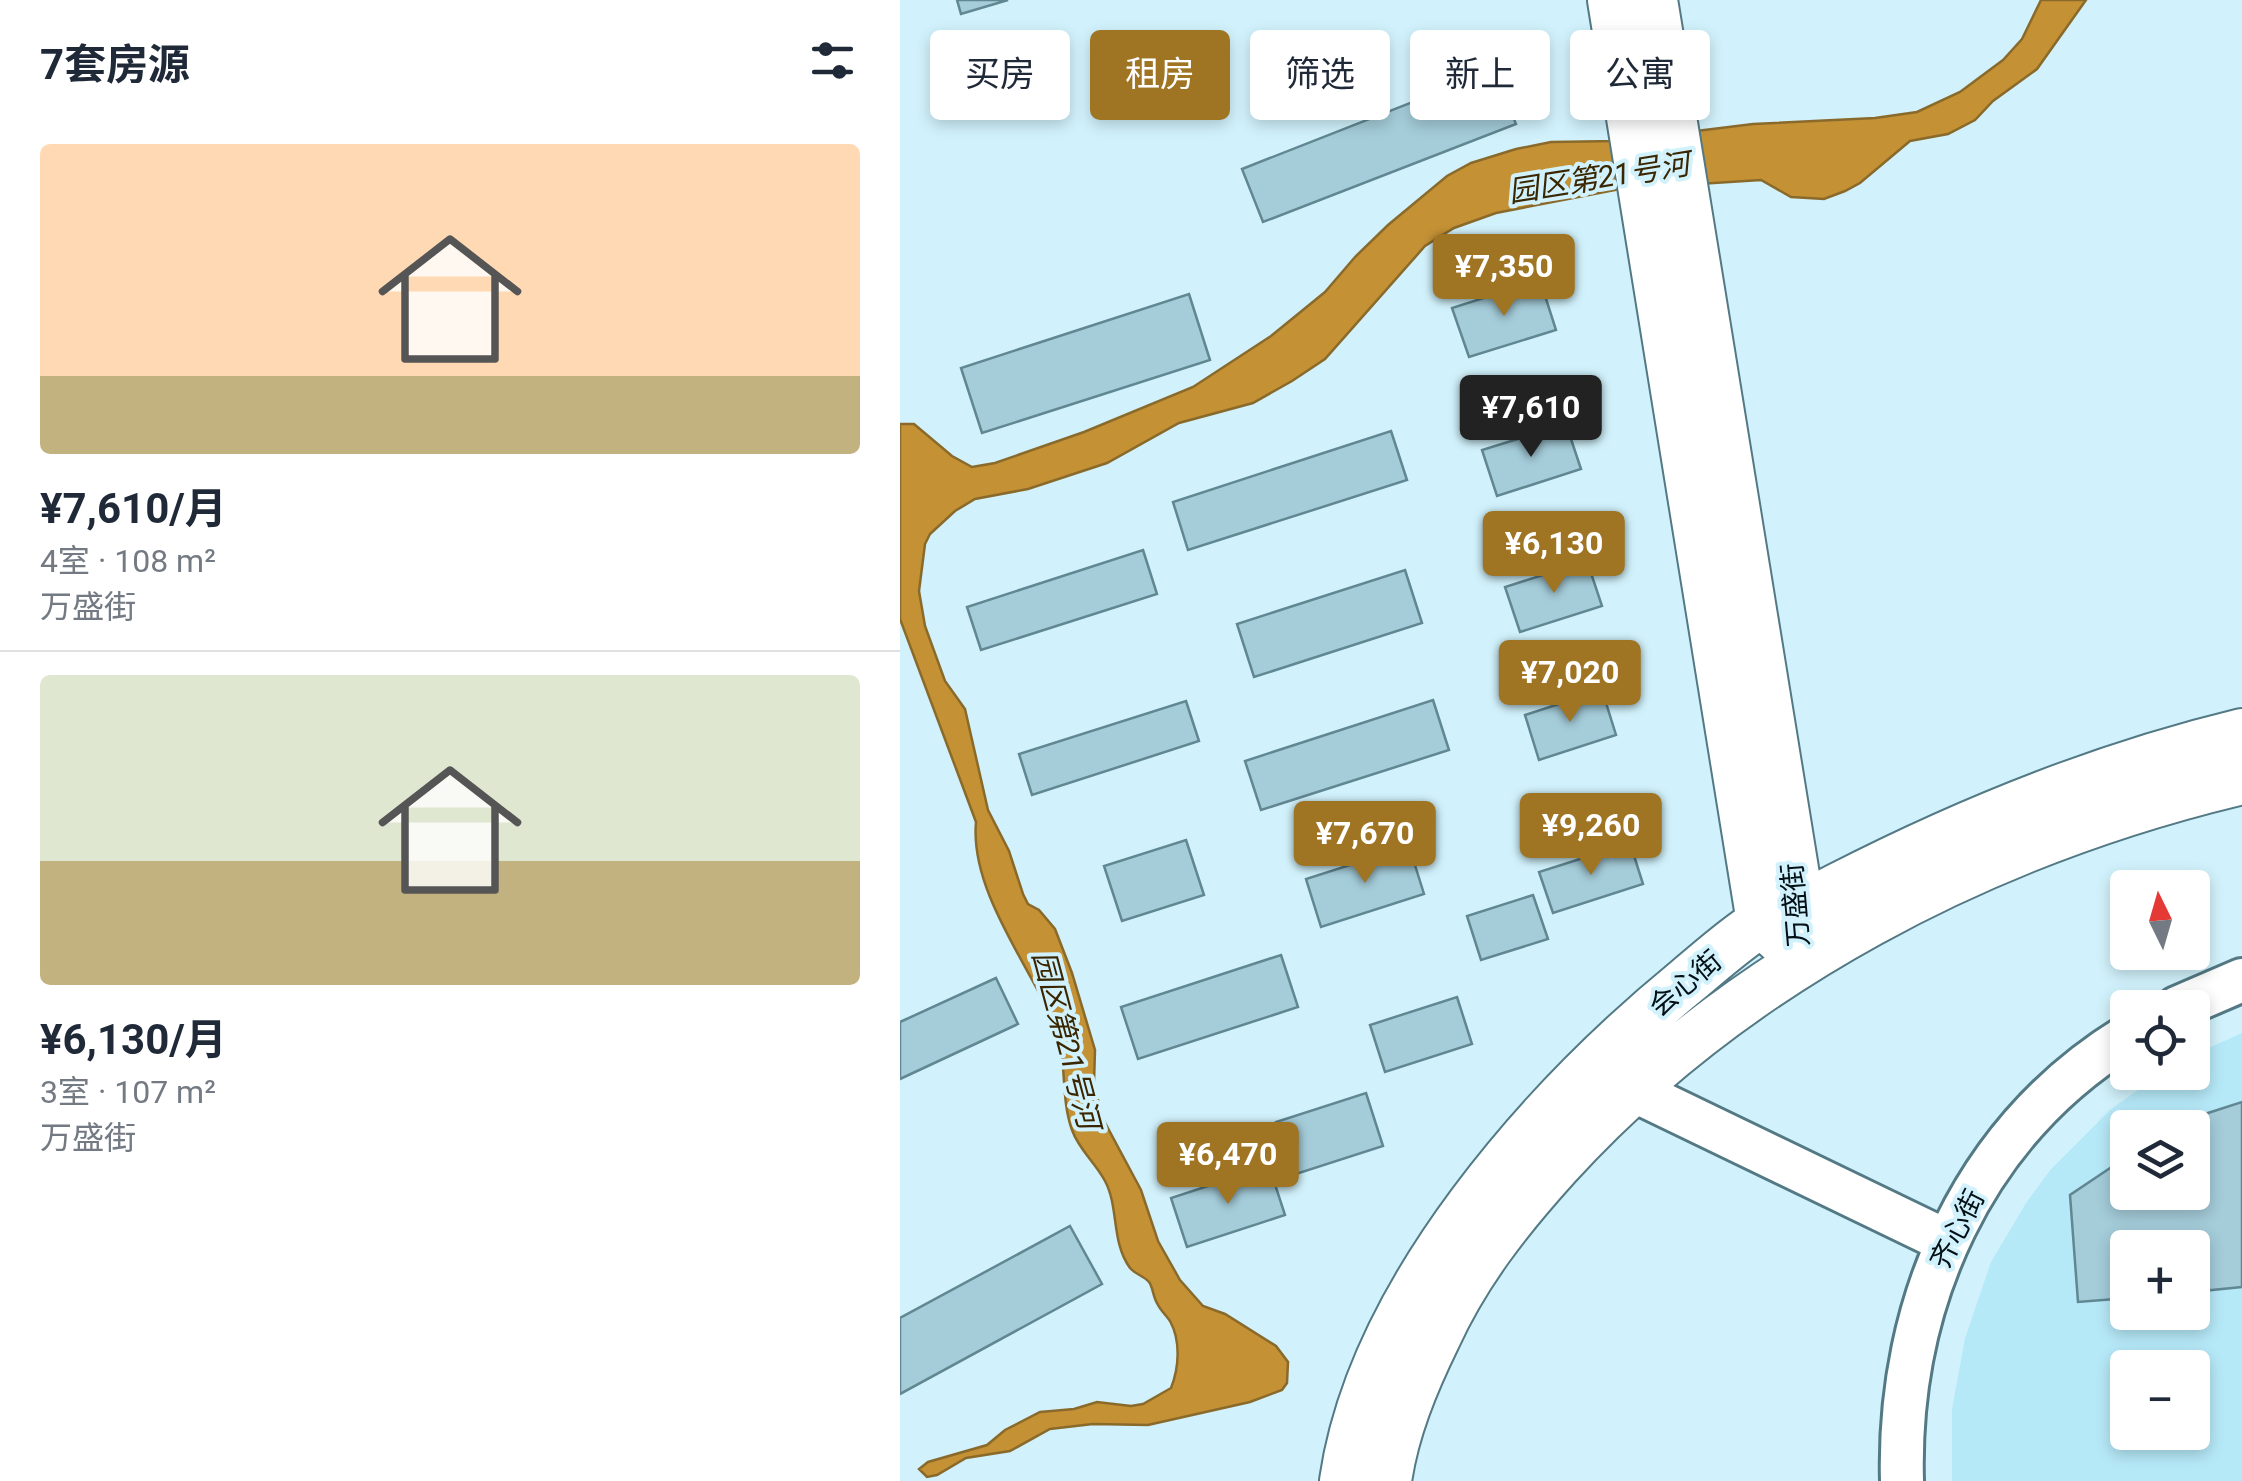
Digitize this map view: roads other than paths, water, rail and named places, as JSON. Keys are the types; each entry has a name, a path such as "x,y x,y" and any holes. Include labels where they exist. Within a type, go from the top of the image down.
{"main road":[{"name":"万盛街","path":"1612,0 1652,130 1780,914 1804,960"},
{"name":"万盛街","path":"1652,130 1653,0"},
{"name":"会心街","path":"1388,1481 1403,1417 1447,1313 1482,1254 1528,1196 1659,1004 1780,914 1896,858 2040,794 2242,733"},
{"name":"会心街","path":"1344,1481 1354,1429 1374,1376 1429,1271 1479,1194 1552,1107 1720,1017 1804,960 1912,900 2052,838 2242,780"}],"street":[{"path":"2210,994 2242,980"},
{"name":"齐心街","path":"1902,1481 1908,1364 1928,1288 1946,1241 2013,1137 2079,1071 2110,1049"},
{"path":"1612,1075 1946,1241"}],"water":[{"name":"园区第21号河","path":"2041,0 2086,0 2037,69 1993,101 1975,120 1948,134 1910,141 1845,191 1824,199 1791,197 1761,180 1620,189 1496,213 1454,228 1425,246 1325,359 1292,381 1253,403 1179,423 1107,463 1028,489 975,499 930,534 925,544 919,591 925,626 945,681 965,709 988,810 1009,851 1023,894 1028,904 1039,910 1055,929 1072,973 1095,1050 1094,1083 1102,1117 1141,1190 1158,1241 1180,1280 1203,1306 1225,1314 1276,1346 1288,1362 1287,1383 1282,1390 1250,1402 1148,1425 1093,1424 1050,1429 1010,1451 966,1458 927,1477 919,1469 928,1462 987,1445 1005,1430 1040,1412 1097,1402 1143,1404 1171,1388 1178,1354 1174,1329 1150,1284 1124,1258 1105,1181 1072,1130 1057,1032 990,898 976,847 976,822 900,619 900,424 914,424 952,456 972,467 995,463 1084,432 1193,387 1271,336 1325,292 1388,225 1447,176 1471,163 1551,142 1615,141 1753,124 1917,112 1960,92 2003,60 2022,39"}]}
